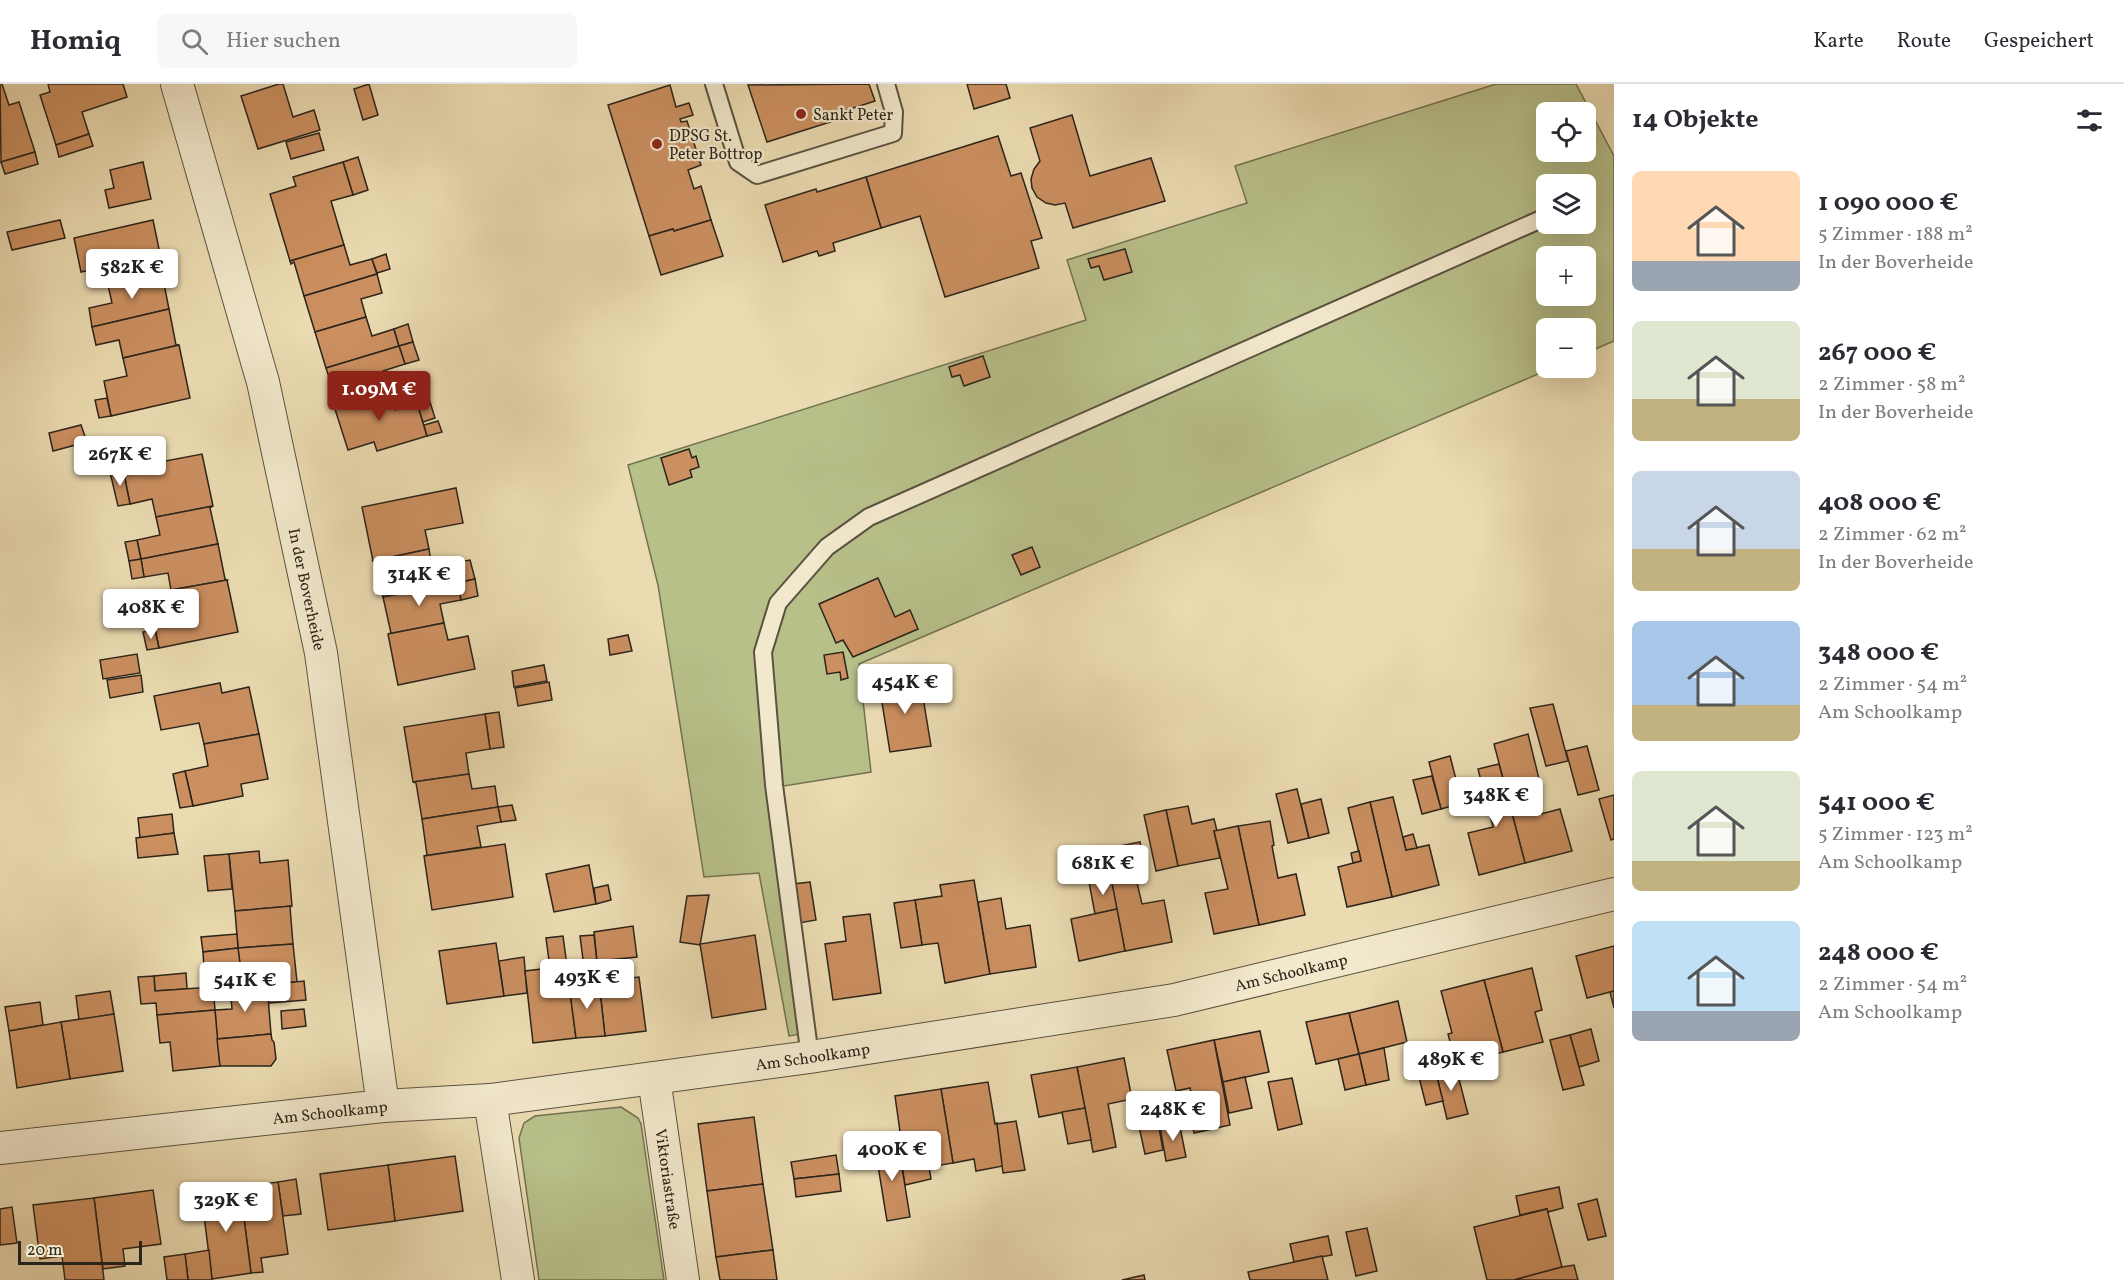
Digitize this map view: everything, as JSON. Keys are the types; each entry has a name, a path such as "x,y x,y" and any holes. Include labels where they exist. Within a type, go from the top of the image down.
{"street":[{"name":"In der Boverheide","path":"177,84 263,382 321,653 383,1106"},
{"name":"Am Schoolkamp","path":"0,1149 383,1106 490,1100 810,1057 1174,1000 1614,894"},
{"name":"Viktoriastraße","path":"654,1078 683,1280"},
{"path":"490,1100 518,1280"}],"lane":[{"path":"714,84 738,162 757,175 893,133 894,112 886,84"},
{"path":"810,1057 774,785 763,652 778,603 827,547 869,517 1536,221"}],"green space":[{"path":"1496,84 1576,84 1586,102 1536,102 1536,162 1596,162 1596,122 1614,156 1614,341 1596,349 1596,318 1536,318 1536,375 859,664 871,772 777,787 814,1032 789,1036 759,873 704,877 658,585 628,465 1086,320 1067,260 1247,203 1235,166"},
{"path":"621,1107 638,1118 641,1124 664,1280 539,1280 519,1138 524,1123 535,1116"}],"building":[{"path":"0,84 2,84 9,105 19,102 35,152 1,162"},
{"path":"48,84 123,84 127,97 82,112 89,134 56,145 40,95 50,92"},
{"path":"283,84 293,117 314,110 320,130 258,149 241,96"},
{"path":"369,84 378,115 363,120 354,89"},
{"name":"Sankt Peter","path":"869,84 875,101 844,111 846,117 767,142 748,85"},
{"path":"967,84 1006,84 1010,98 974,109"},
{"name":"DPSG St. Peter Bottrop","path":"670,85 676,107 689,103 693,115 680,119 681,122 687,121 701,165 688,170 694,189 701,186 711,220 649,236 608,105"},
{"path":"1072,115 1090,176 1151,158 1165,201 1073,228 1065,203 1055,205 1046,203 1037,197 1032,188 1031,179 1040,161 1030,128"},
{"path":"319,133 324,150 291,159 286,142"},
{"path":"89,134 93,146 59,157 56,145"},
{"path":"998,136 1011,176 1021,173 1042,238 1031,241 1039,268 945,297 920,216 881,228 866,177"},
{"path":"35,152 38,164 5,174 1,162"},
{"path":"358,157 368,190 353,195 343,162"},
{"path":"143,162 151,199 109,208 105,190 114,188 110,170"},
{"path":"343,162 353,195 331,201 344,245 290,261 270,194 296,186 293,177"},
{"path":"866,177 881,228 833,243 835,251 819,256 817,251 783,262 765,205"},
{"path":"60,220 65,238 12,250 7,232"},
{"path":"153,220 164,273 108,285 103,267 81,272 74,238"},
{"path":"711,220 723,256 661,275 649,236"},
{"path":"344,245 350,265 372,259 377,274 304,296 294,262 291,264 290,261"},
{"path":"1125,249 1132,272 1104,280 1099,266 1091,268 1088,259"},
{"path":"386,254 390,269 377,273 372,259"},
{"path":"164,273 162,274 169,309 92,327 89,308 112,303 108,285"},
{"path":"377,274 382,293 361,299 366,317 315,332 304,296"},
{"path":"169,309 176,345 179,345 123,358 119,340 96,345 92,327"},
{"path":"366,317 372,336 394,329 399,346 326,368 315,332"},
{"path":"408,324 413,342 399,346 394,329"},
{"path":"413,342 419,360 405,364 399,346"},
{"path":"179,345 190,398 111,416 104,381 127,376 123,358"},
{"path":"399,346 405,364 383,371 389,389 334,406 333,404 337,402 326,368"},
{"path":"983,356 990,377 964,386 960,375 952,377 949,367"},
{"path":"389,389 395,410 417,403 427,436 377,451 374,442 348,450 334,406"},
{"path":"107,398 111,416 99,418 95,400"},
{"path":"429,399 435,418 423,422 417,403"},
{"path":"438,421 442,432 427,436 424,425"},
{"path":"81,425 87,442 53,451 49,433"},
{"path":"689,449 692,458 696,456 699,467 690,470 692,477 669,485 661,458"},
{"path":"202,454 213,506 156,517 152,499 130,504 123,469"},
{"path":"123,469 130,504 118,506 110,472"},
{"path":"456,488 463,523 425,530 429,549 373,561 362,507"},
{"path":"213,506 210,508 218,544 141,559 137,540 160,535 156,517"},
{"path":"137,540 141,559 129,561 125,542"},
{"path":"218,544 227,580 171,590 168,573 144,577 141,559"},
{"path":"1032,547 1040,567 1021,575 1012,555"},
{"path":"429,549 432,568 453,563 457,583 383,597 373,561"},
{"path":"141,559 144,577 132,579 129,561"},
{"path":"470,560 475,579 457,583 453,563"},
{"path":"878,578 895,617 910,610 918,629 853,657 843,640 836,643 819,604"},
{"path":"475,579 478,596 461,600 457,583"},
{"path":"227,580 238,632 159,648 152,613 175,609 171,590"},
{"path":"457,583 461,600 440,604 444,623 388,634 391,633 383,597"},
{"path":"444,623 448,640 468,636 475,669 398,685 388,634"},
{"path":"155,630 159,648 147,650 143,632"},
{"path":"628,635 632,651 610,655 608,639"},
{"path":"843,652 848,678 841,680 840,672 827,674 824,655"},
{"path":"137,654 140,673 103,679 100,660"},
{"path":"544,665 547,681 514,687 512,671"},
{"path":"141,675 143,692 110,698 107,680"},
{"path":"920,679 931,746 890,752 879,684"},
{"path":"549,682 552,700 518,706 515,688"},
{"path":"220,683 222,693 249,687 259,734 204,744 199,723 161,730 154,696"},
{"path":"1553,704 1568,761 1546,766 1530,708"},
{"path":"499,712 504,747 490,749 485,714"},
{"path":"485,714 490,749 466,753 469,774 413,782 404,727"},
{"path":"259,734 268,779 241,784 243,796 193,806 185,771 208,766 204,744"},
{"path":"1528,734 1540,783 1530,786 1537,815 1560,809 1572,851 1525,863 1494,744"},
{"path":"1587,746 1599,790 1578,795 1566,751"},
{"path":"1450,756 1462,803 1441,809 1429,762"},
{"path":"1499,764 1525,863 1479,875 1468,833 1493,827 1478,769"},
{"path":"185,771 193,806 180,808 173,774"},
{"path":"469,774 472,789 495,786 498,807 422,819 416,783 413,782"},
{"path":"1432,776 1441,809 1422,814 1413,780"},
{"path":"1297,789 1309,838 1288,843 1276,794"},
{"path":"1614,795 1614,839 1611,840 1599,799"},
{"path":"1393,797 1406,850 1429,845 1439,885 1392,897 1370,802"},
{"path":"1321,799 1329,833 1309,838 1301,804"},
{"path":"1370,802 1392,897 1347,907 1338,867 1361,861 1348,808"},
{"path":"512,805 516,820 501,822 498,807"},
{"path":"1188,806 1192,824 1214,819 1217,831 1214,831 1220,858 1178,866 1166,810"},
{"path":"498,807 501,822 477,826 481,847 424,856 427,855 422,819"},
{"path":"1166,810 1178,866 1156,871 1144,815"},
{"path":"172,814 174,833 140,838 138,818"},
{"path":"1270,821 1278,878 1296,874 1305,915 1259,925 1238,826"},
{"path":"1238,826 1259,925 1214,934 1205,893 1228,889 1214,831"},
{"path":"174,833 178,854 138,858 136,838"},
{"path":"1413,834 1417,848 1406,850 1403,837"},
{"path":"1140,842 1146,872 1135,874 1142,904 1164,900 1172,942 1125,951 1105,849"},
{"path":"505,844 513,897 432,910 424,856"},
{"path":"259,851 260,863 288,860 292,906 235,911 229,854"},
{"path":"1359,851 1361,861 1353,863 1351,853"},
{"path":"229,854 232,889 208,891 204,856"},
{"path":"589,865 596,904 554,912 546,874"},
{"path":"1111,878 1117,909 1095,914 1089,882"},
{"path":"974,880 990,974 945,983 938,943 922,945 915,900 942,896 940,885"},
{"path":"810,882 816,920 799,923 793,884"},
{"path":"608,885 611,900 596,904 594,888"},
{"path":"709,895 700,945 680,942 687,896"},
{"path":"1001,898 1006,929 1030,925 1036,967 990,974 978,902"},
{"path":"915,900 922,945 901,948 894,903"},
{"path":"292,906 290,907 293,944 238,948 235,911"},
{"path":"1117,909 1125,951 1079,961 1071,919"},
{"path":"870,914 881,993 833,1000 825,944 846,941 843,917"},
{"path":"633,926 637,957 609,960 612,980 599,982 594,932"},
{"path":"237,934 238,948 203,952 201,937"},
{"path":"594,935 599,982 586,983 580,936"},
{"path":"755,935 766,1009 712,1018 700,944"},
{"path":"563,936 567,966 550,968 546,938"},
{"path":"496,943 504,996 447,1004 439,951"},
{"path":"293,944 297,982 242,987 238,948"},
{"path":"1614,946 1614,991 1587,998 1576,956"},
{"path":"238,948 240,963 204,967 203,952"},
{"path":"524,957 527,993 504,996 499,961"},
{"path":"567,966 576,1038 533,1043 525,971"},
{"path":"1532,968 1542,1010 1535,1012 1543,1042 1503,1052 1484,980"},
{"path":"186,973 187,989 155,991 154,976"},
{"path":"154,976 155,991 213,987 215,1010 157,1015 156,1003 141,1004 138,977"},
{"path":"639,977 646,1031 605,1036 599,982"},
{"path":"1484,980 1503,1052 1492,1055 1495,1067 1459,1075 1448,1034 1452,1033 1441,991"},
{"path":"304,981 306,1000 269,1003 267,985"},
{"path":"599,982 605,1036 576,1038 569,985"},
{"path":"267,984 271,1034 217,1039 215,1010 232,1009 230,986"},
{"path":"110,991 114,1014 79,1020 76,996"},
{"path":"1614,991 1614,1008 1610,992"},
{"path":"1398,1001 1407,1042 1359,1054 1349,1013"},
{"path":"40,1002 43,1025 9,1031 5,1007"},
{"path":"304,1009 306,1026 282,1029 281,1011"},
{"path":"215,1010 220,1066 173,1071 170,1042 160,1043 157,1015"},
{"path":"1349,1013 1359,1054 1316,1064 1306,1022"},
{"path":"114,1014 123,1071 70,1079 61,1022"},
{"path":"61,1022 70,1079 17,1088 9,1031"},
{"path":"1591,1029 1599,1061 1579,1067 1570,1035"},
{"path":"1260,1031 1269,1072 1223,1082 1214,1040"},
{"path":"271,1034 276,1059 271,1066 220,1066 217,1039"},
{"path":"1570,1035 1584,1085 1563,1090 1550,1040"},
{"path":"1214,1040 1230,1125 1194,1133 1188,1099 1192,1098 1190,1088 1176,1091 1167,1050"},
{"path":"1384,1048 1389,1080 1366,1085 1359,1054"},
{"path":"1359,1054 1366,1085 1345,1090 1338,1059"},
{"path":"1124,1058 1132,1099 1108,1104 1116,1147 1093,1152 1077,1067"},
{"path":"1455,1064 1468,1114 1447,1119 1435,1069"},
{"path":"1077,1067 1085,1108 1039,1117 1031,1075"},
{"path":"1435,1069 1443,1101 1426,1105 1418,1073"},
{"path":"1245,1077 1252,1108 1229,1113 1223,1082"},
{"path":"1292,1078 1302,1124 1278,1130 1268,1082"},
{"path":"988,1082 1003,1166 976,1171 974,1159 953,1163 941,1089"},
{"path":"941,1089 953,1163 929,1167 931,1179 905,1185 898,1140 901,1139 895,1096"},
{"path":"1155,1105 1163,1150 1145,1154 1135,1108"},
{"path":"1085,1108 1091,1140 1068,1144 1062,1112"},
{"path":"754,1117 763,1184 707,1191 698,1124"},
{"path":"1016,1121 1025,1170 1003,1173 997,1124"},
{"path":"1179,1122 1186,1157 1166,1161 1160,1127"},
{"path":"898,1143 910,1217 887,1221 875,1147"},
{"path":"836,1155 839,1174 794,1179 791,1162"},
{"path":"455,1156 463,1211 395,1221 388,1165"},
{"path":"388,1165 395,1221 328,1230 320,1174"},
{"path":"839,1174 841,1191 796,1197 794,1179"},
{"path":"296,1179 301,1214 283,1216 278,1182"},
{"path":"278,1182 288,1254 261,1258 263,1272 251,1273 240,1187"},
{"path":"763,1184 773,1250 716,1257 707,1191"},
{"path":"240,1187 251,1273 212,1279 201,1192"},
{"path":"1559,1187 1563,1208 1520,1215 1516,1196"},
{"path":"153,1190 161,1244 123,1249 125,1266 103,1269 94,1198"},
{"path":"94,1198 104,1280 65,1280 62,1256 40,1259 33,1205"},
{"path":"1597,1199 1606,1236 1588,1240 1578,1204"},
{"path":"12,1207 17,1243 0,1245 0,1209"},
{"path":"1547,1209 1562,1267 1514,1280 1487,1280 1474,1227"},
{"path":"1367,1228 1377,1271 1356,1276 1346,1232"},
{"path":"1328,1236 1332,1255 1294,1262 1290,1244"},
{"path":"209,1250 212,1280 188,1280 185,1254"},
{"path":"773,1250 777,1280 720,1280 716,1257"},
{"path":"185,1254 188,1280 167,1280 164,1257"},
{"path":"1322,1256 1328,1280 1250,1280 1248,1272"},
{"path":"1574,1265 1578,1280 1514,1280 1562,1267"},
{"path":"1144,1275 1145,1280 1122,1280"}],"place":[{"name":"Sankt Peter","path":"801,114"},
{"name":"DPSG St. Peter Bottrop","path":"657,144"}]}
